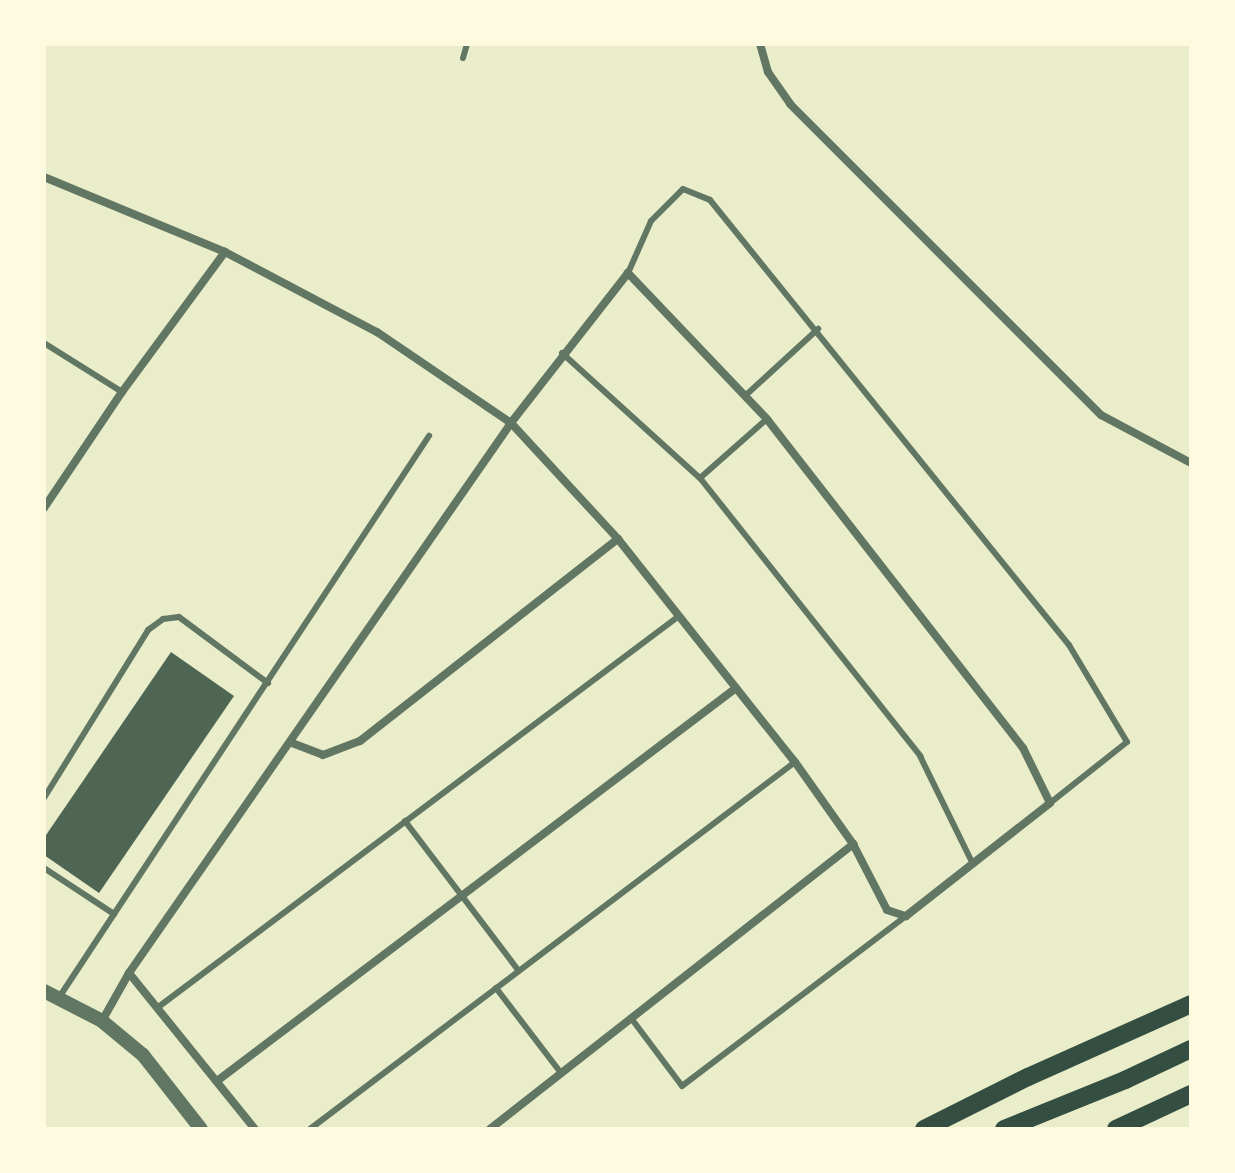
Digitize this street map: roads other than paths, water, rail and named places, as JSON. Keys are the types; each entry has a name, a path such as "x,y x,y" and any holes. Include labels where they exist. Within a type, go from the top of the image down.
{"main road":[{"path":"924,1129 1028,1077 1191,1004"},
{"path":"1004,1129 1125,1080 1191,1049"},
{"path":"1116,1129 1191,1094"}],"street":[{"path":"760,44 768,72 790,104 1101,415 1191,463"},
{"path":"44,177 225,252 377,332 511,423 618,539 795,762 853,844 887,910 906,916 1050,803 1023,748 767,419 628,273 562,353 511,423 292,743 129,973 102,1021"},
{"path":"44,508 122,392 225,252"},
{"path":"44,487 54,493"},
{"path":"292,743 323,755 360,741 618,539"},
{"path":"217,1081 736,688"},
{"path":"490,1129 853,844"},
{"path":"129,973 255,1129"},
{"path":"44,991 60,996 102,1021 143,1055 201,1129"}],"lane":[{"path":"463,58 467,44"},
{"path":"628,273 651,221 683,189 710,200 818,329 1069,645 1127,742 1050,803"},
{"path":"746,395 818,329"},
{"path":"44,343 122,392"},
{"path":"562,353 700,478 920,756 973,864"},
{"path":"700,478 767,419"},
{"path":"60,996 429,436"},
{"path":"157,1008 679,616"},
{"path":"44,798 148,630 163,619 179,617 268,683"},
{"path":"310,1129 795,762"},
{"path":"405,821 519,971"},
{"path":"44,868 114,914"},
{"path":"631,1018 682,1086 906,916"},
{"path":"496,988 561,1073"}]}
